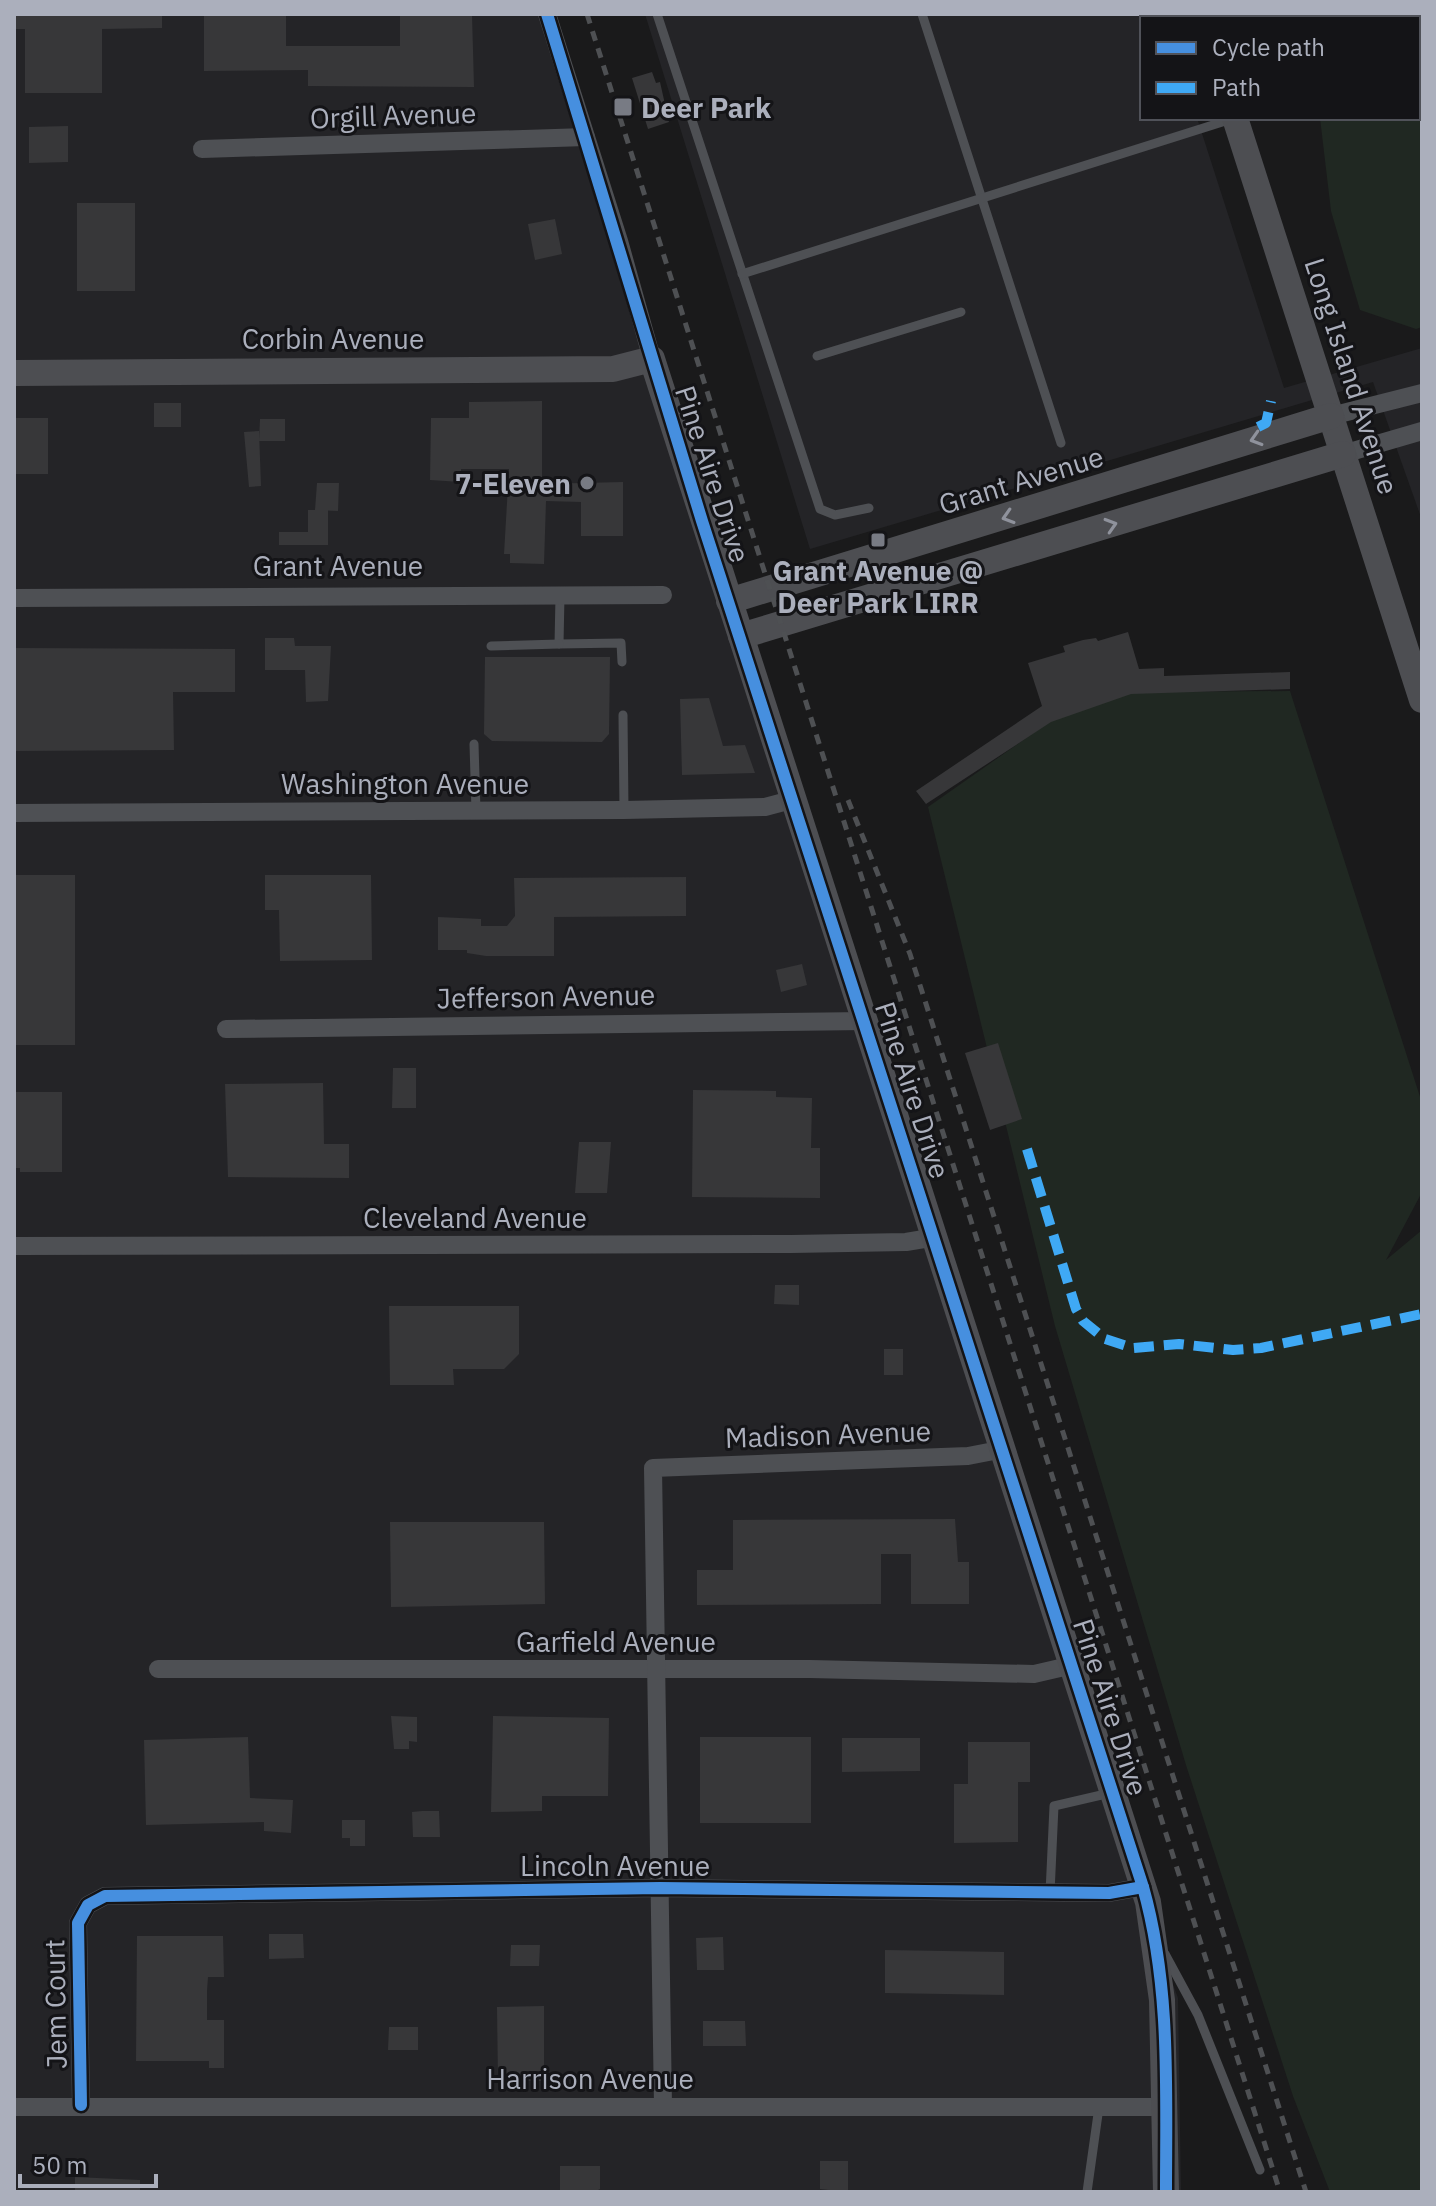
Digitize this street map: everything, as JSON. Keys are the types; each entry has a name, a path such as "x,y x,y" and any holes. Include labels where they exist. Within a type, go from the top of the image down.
{"street":[{"name":"Pine Aire Drive","path":"547,14 729,601 1143,1887 1155,1936 1162,2000 1166,2192"},
{"name":"Long Island Avenue","path":"1236,120 1422,700"},
{"name":"Orgill Avenue","path":"202,149 586,137"},
{"name":"Corbin Avenue","path":"14,373 613,369 652,359"},
{"path":"1331,416 1422,393"},
{"name":"Grant Avenue","path":"729,601 1331,416"},
{"path":"741,636 1422,431"},
{"name":"Grant Avenue","path":"14,598 663,595"},
{"name":"Washington Avenue","path":"14,813 624,810 765,807 795,799"},
{"name":"Jefferson Avenue","path":"226,1029 866,1021"},
{"name":"Cleveland Avenue","path":"14,1246 791,1244 906,1242 936,1237"},
{"name":"Madison Avenue","path":"656,1670 653,1468 968,1456 1004,1449"},
{"name":"Garfield Avenue","path":"158,1669 810,1669 1034,1674 1073,1665"},
{"path":"656,1670 663,2106"},
{"name":"Lincoln Avenue","path":"88,1905 105,1896 660,1888 1117,1893 1143,1887"},
{"name":"Jem Court","path":"81,2105 78,1923 88,1905"},
{"name":"Harrison Avenue","path":"14,2107 1166,2107"}],"lane":[{"path":"657,14 820,509 835,515 869,508"},
{"path":"922,14 1061,443"},
{"path":"742,274 1229,120"},
{"path":"817,356 961,312"},
{"path":"559,644 560,596"},
{"path":"491,646 621,643 622,662"},
{"path":"623,715 624,810"},
{"path":"474,744 476,811"},
{"path":"1050,1893 1054,1806 1113,1792"},
{"path":"1155,1936 1198,2015 1260,2170"},
{"path":"1087,2192 1099,2107"}],"shaded area":[{"path":"14,14 547,14 1155,1936 1178,1998 1181,2192 14,2192"},
{"path":"645,14 1164,14 1140,16 1140,120 1198,120 1284,388 1422,348 1422,520 1373,382 810,549"},
{"path":"1422,14 1422,327 1416,329 1360,310 1331,211 1320,120 1420,120 1420,16 1302,16"},
{"path":"1290,691 1422,1103 1422,1192 1386,1260 1422,1230 1422,2192 1330,2192 1293,2096 1186,1765 1055,1326 928,807 1059,715 1134,692"}],"building":[{"path":"14,14 162,14 162,28 102,29 102,93 25,93 25,29 14,29"},
{"path":"204,14 286,14 286,46 400,46 400,14 472,14 474,87 308,86 308,70 204,71"},
{"name":"Deer Park","path":"652,72 656,83 660,82 669,122 648,129 632,78"},
{"path":"68,126 68,162 29,163 29,127"},
{"path":"77,203 135,203 135,291 77,291"},
{"path":"555,219 562,254 535,260 528,224"},
{"path":"542,401 542,484 623,482 623,536 581,536 581,502 546,501 544,564 510,563 510,554 504,554 509,469 461,469 461,482 430,480 431,418 469,418 469,402"},
{"path":"154,403 181,403 181,427 154,427"},
{"path":"14,418 48,418 48,474 14,474"},
{"path":"260,419 285,419 285,441 259,441"},
{"path":"259,431 261,486 249,487 244,432"},
{"path":"317,483 339,483 338,511 315,510"},
{"path":"308,510 328,510 328,545 279,545 279,532 308,532"},
{"path":"1128,632 1139,669 1164,668 1164,676 1290,672 1290,689 1131,694 1051,722 926,804 916,791 1042,706 1028,663 1065,652 1063,646 1096,638 1098,641"},
{"path":"265,638 294,638 295,646 331,646 328,701 306,702 305,670 265,670"},
{"path":"14,648 235,649 235,692 173,692 174,750 14,751"},
{"path":"485,657 610,657 609,734 602,742 492,741 484,734"},
{"path":"709,698 723,746 745,745 755,773 682,775 680,699"},
{"path":"14,875 75,875 75,1045 14,1045"},
{"path":"265,875 371,875 372,960 280,961 279,910 265,910"},
{"path":"686,877 686,916 554,917 554,956 486,956 467,953 467,950 438,950 438,917 481,919 481,926 507,926 515,916 514,878"},
{"path":"802,964 807,985 781,992 776,970"},
{"path":"998,1043 1022,1119 990,1130 965,1053"},
{"path":"393,1068 416,1068 416,1108 392,1108"},
{"path":"323,1083 324,1144 349,1144 349,1178 228,1177 225,1084"},
{"path":"693,1090 776,1091 776,1097 812,1098 811,1148 820,1148 820,1198 692,1197"},
{"path":"14,1092 62,1092 62,1172 20,1172 20,1168 14,1168"},
{"path":"579,1142 611,1142 607,1193 575,1193"},
{"path":"775,1285 799,1285 799,1305 774,1304"},
{"path":"389,1306 519,1306 519,1354 504,1369 453,1369 454,1385 390,1385"},
{"path":"884,1349 903,1349 903,1375 884,1375"},
{"path":"955,1519 958,1562 969,1562 969,1604 911,1604 911,1554 881,1554 881,1604 697,1605 697,1570 733,1570 733,1520"},
{"path":"390,1522 544,1522 545,1604 391,1607"},
{"path":"391,1716 417,1717 417,1742 409,1741 409,1749 394,1749"},
{"path":"493,1716 609,1718 608,1796 542,1796 542,1811 491,1812"},
{"path":"248,1737 250,1798 293,1800 291,1833 264,1831 264,1822 146,1825 144,1740"},
{"path":"700,1737 811,1737 811,1823 700,1823"},
{"path":"842,1738 920,1738 920,1771 842,1772"},
{"path":"968,1742 1030,1742 1030,1782 1018,1782 1018,1842 954,1843 954,1784 968,1784"},
{"path":"439,1811 440,1837 413,1837 412,1812"},
{"path":"342,1820 365,1820 365,1846 350,1846 350,1838 342,1838"},
{"path":"269,1934 303,1934 304,1958 269,1959"},
{"path":"137,1936 223,1936 224,1977 208,1977 207,2020 224,2020 224,2068 209,2068 209,2061 136,2061"},
{"path":"723,1937 724,1970 697,1970 696,1938"},
{"path":"511,1945 540,1945 539,1966 510,1966"},
{"path":"885,1950 1004,1952 1004,1995 885,1993"},
{"path":"544,2006 544,2081 498,2080 497,2007"},
{"path":"703,2021 745,2021 746,2046 703,2046"},
{"path":"389,2027 418,2027 418,2050 388,2050"},
{"path":"820,2161 848,2161 848,2192 820,2189"},
{"path":"560,2166 600,2166 600,2189 594,2192 560,2190"},
{"path":"75,2177 140,2180 140,2192 75,2192"}],"railway":[{"path":"587,14 1280,2192"},
{"path":"848,800 910,954 1306,2192"}],"marked path":[{"path":"1258,427 1266,423 1271,401"},
{"path":"1027,1149 1076,1309 1083,1321 1105,1339 1133,1348 1179,1344 1233,1350 1261,1348 1422,1314"}],"cycle path":[{"path":"547,14 702,521 1143,1887 1152,1924 1163,2000 1166,2192"},
{"path":"81,2105 78,1923 88,1905 105,1896 660,1888 1109,1893 1143,1887"}],"place":[{"name":"Deer Park","path":"623,107"},
{"name":"7-Eleven","path":"587,483"},
{"name":"Grant Avenue @ Deer Park LIRR","path":"878,540"}]}
